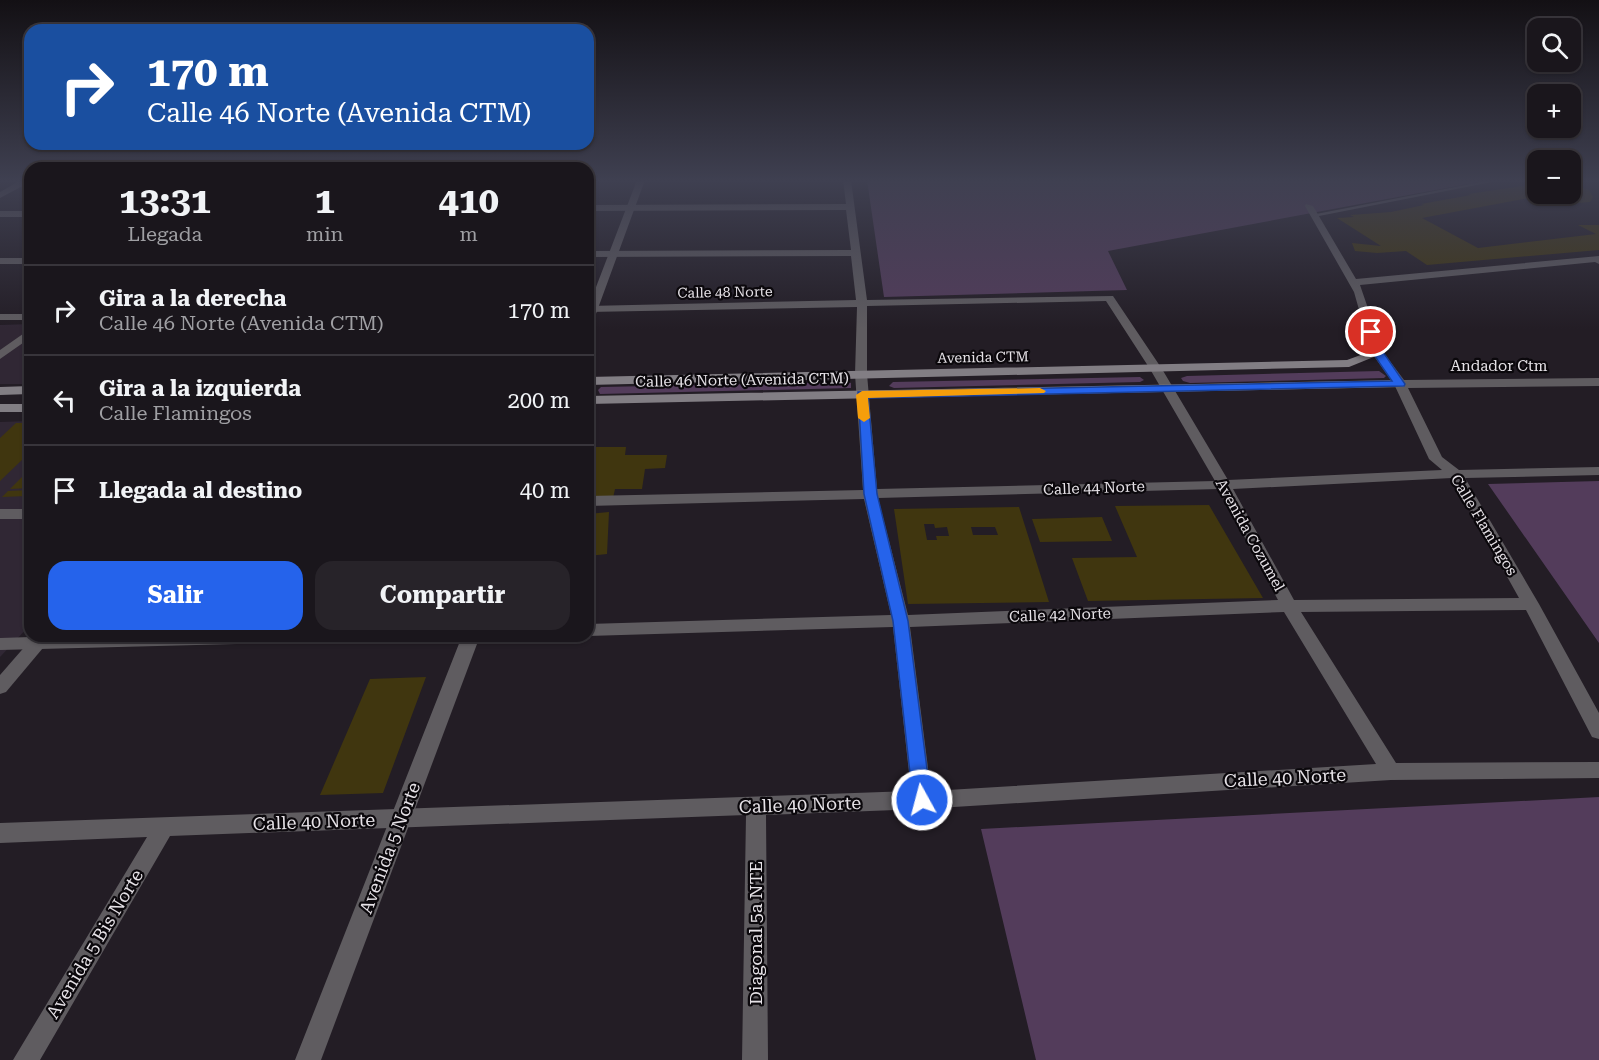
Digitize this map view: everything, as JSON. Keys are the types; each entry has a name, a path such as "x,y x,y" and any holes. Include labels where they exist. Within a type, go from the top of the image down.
{"main road":[{"name":"Avenida CTM","path":"594,381 1349,363 1377,352"},
{"name":"Calle 46 Norte (Avenida CTM)","path":"594,400 1400,384"},
{"path":"0,391 24,390"},
{"path":"0,408 24,408"}],"street":[{"path":"594,299 621,229"},
{"path":"853,229 862,305 861,374 870,494 901,621 922,800"},
{"name":"Calle Flamingos","path":"1323,229 1359,291 1377,352 1400,384 1436,459 1456,474 1531,604 1599,732"},
{"path":"594,254 856,252"},
{"path":"1354,282 1598,260"},
{"path":"0,261 24,261"},
{"name":"Calle 48 Norte","path":"594,309 1109,298"},
{"name":"Avenida Cozumel","path":"1109,298 1156,369 1224,484 1289,606 1391,772"},
{"path":"0,317 24,317"},
{"path":"0,356 24,337"},
{"name":"Andador Ctm","path":"1400,384 1599,382"},
{"name":"Calle 44 Norte","path":"594,501 1224,484 1456,474 1599,471"},
{"path":"0,514 24,514"},
{"name":"Calle 42 Norte","path":"594,630 1289,606 1531,604"},
{"path":"0,644 24,642"},
{"path":"0,687 38,642"},
{"name":"Avenida 5 Norte","path":"308,1060 469,642"},
{"name":"Calle 40 Norte","path":"0,833 922,800 1391,772 1599,770"},
{"name":"Diagonal 5a NTE","path":"755,1060 756,807"},
{"name":"Avenida 5 Bis Norte","path":"26,1060 164,828"}],"shaded area":[{"path":"874,229 1224,229 1108,251 1127,290 884,297"},
{"path":"24,324 24,384 0,384 0,325"},
{"path":"1379,371 1386,376 1384,378 1190,383 1181,378 1187,376"},
{"path":"1140,377 1144,380 1140,382 894,388 889,386 893,382"},
{"path":"851,383 851,388 600,394 598,390 601,387"},
{"path":"24,421 24,631 0,657 0,422"},
{"path":"1599,481 1599,643 1488,484"},
{"path":"1599,797 1599,1060 1036,1060 981,829"}],"building":[{"path":"1355,229 1443,229 1478,248 1596,234 1587,229 1599,229 1599,250 1427,265 1406,251 1377,253 1355,251 1352,243 1381,246"},
{"path":"16,423 24,423 24,458 0,481 0,438"},
{"path":"594,447 626,447 625,455 667,455 665,468 645,469 642,489 615,489 613,498 594,496"},
{"path":"24,475 24,488 10,489"},
{"path":"24,490 24,496 2,497 8,491"},
{"path":"1209,505 1263,598 1088,601 1072,558 1137,557 1115,506"},
{"path":"1019,507 1049,602 908,604 894,509","holes":["924,524 934,524 935,528 947,527 949,536 936,536 937,540 927,540","971,527 995,527 998,535 973,535"]},
{"path":"609,512 607,554 594,555 594,513"},
{"path":"1102,517 1112,541 1040,542 1032,519"},
{"path":"426,677 383,793 320,795 370,679"}],"slow traffic":[{"path":"864,418 862,395 1040,391"}],"route":[{"path":"922,800 901,621 870,494 862,395 1400,384 1377,352 1371,332"}]}
